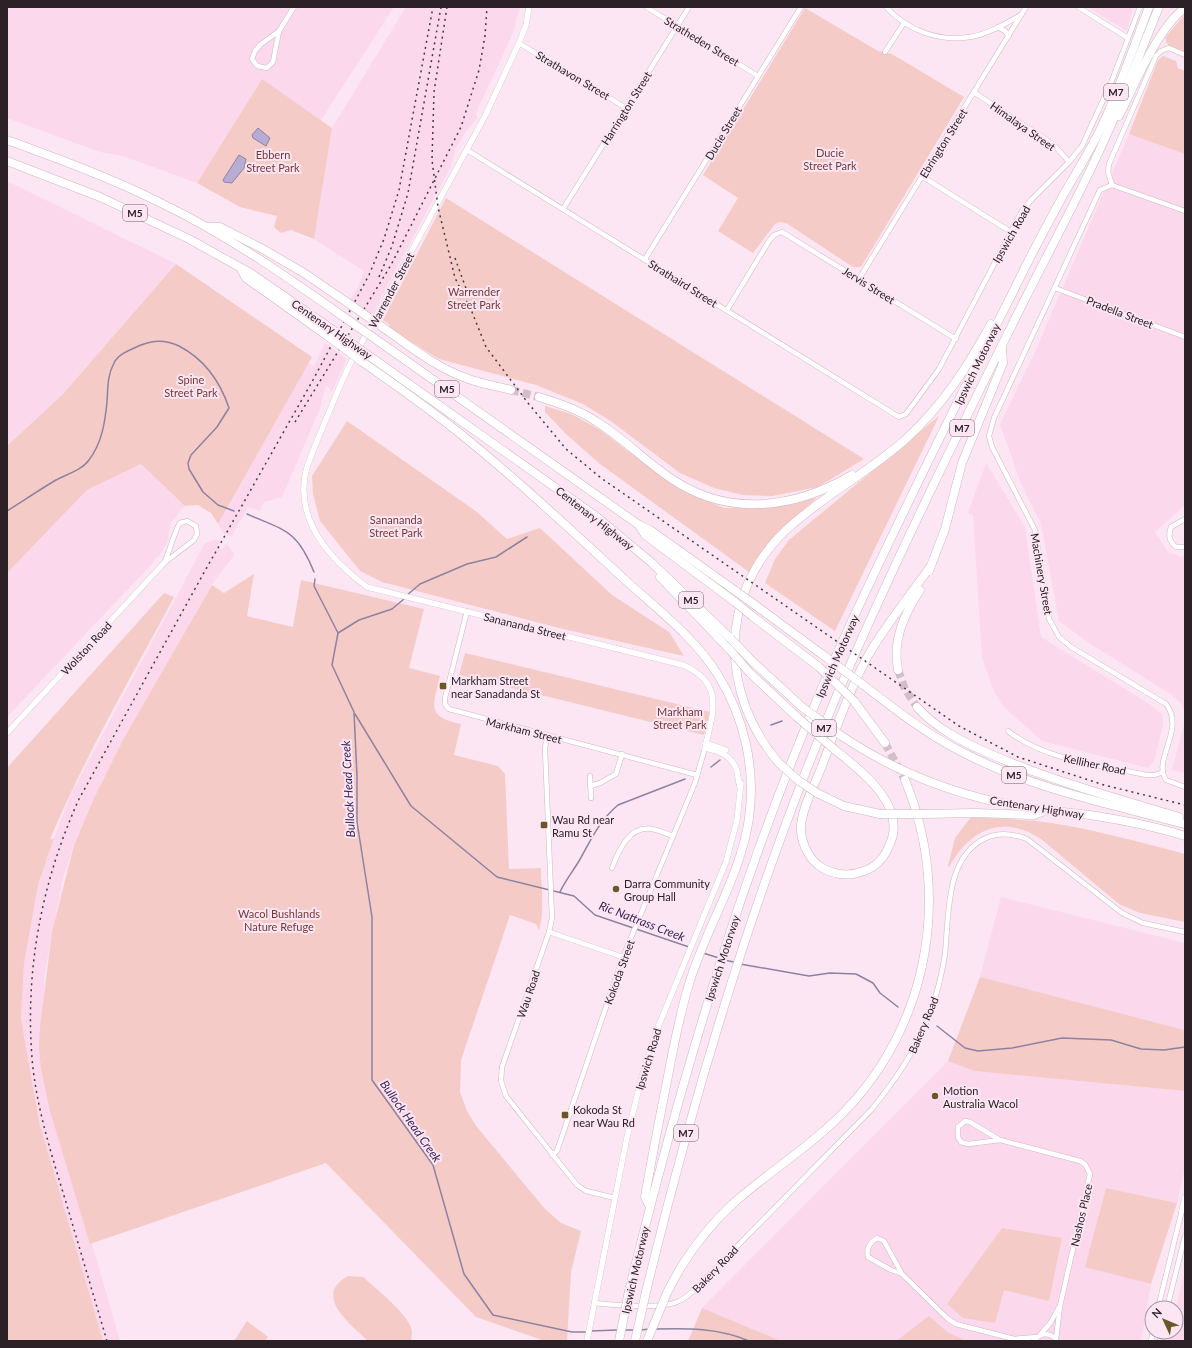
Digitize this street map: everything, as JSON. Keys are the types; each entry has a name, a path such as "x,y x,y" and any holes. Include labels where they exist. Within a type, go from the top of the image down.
{"highway":[{"name":"Ipswich Motorway","path":"618,1341 629,1291 675,1111 725,949 783,788 833,664 851,624 1009,299 1059,203 1092,147 1103,124 1149,7"},
{"name":"Ipswich Motorway","path":"635,1341 692,1110 740,954 787,822 837,696 905,544 1108,132 1159,7"},
{"path":"1108,132 1117,120 1158,40 1185,8"},
{"name":"Centenary Highway","path":"7,140 112,180 205,226 253,254 342,315 639,526 650,530 756,605 929,733 959,751 991,766 1041,785 1185,824"},
{"name":"Centenary Highway","path":"7,162 126,208 189,239 263,281 331,333 365,353 581,505 652,563 730,638 750,660 802,707 840,736 868,753 907,773 951,789 1012,805 1124,821 1185,836"},
{"path":"205,226 220,227 261,248 304,273 426,358 452,372 482,383 511,390"},
{"path":"1009,299 1002,304 973,357 941,402 907,438 864,472 798,520 777,540 762,558 750,579 739,611 734,650 739,690 746,712 757,734 779,763 799,781 817,793 844,806 880,814 975,812 1034,815 1049,811"},
{"path":"331,333 361,360 460,433 516,480 684,634 710,663 721,680 736,712 745,740 749,764 750,806 745,840 736,867 695,966 676,1034 645,1197 650,1207"},
{"path":"898,670 896,652 902,623 923,586 945,529 962,463 1003,363 1002,347"},
{"path":"539,397 565,405 596,421 670,478 695,492 719,500 745,504 775,504 791,501 821,491 852,475 864,472"},
{"path":"639,526 645,535 819,667 854,701 885,742"},
{"path":"652,563 656,574 750,672 797,718 834,749 869,778 876,786 888,807 892,818 893,836 883,858 871,868 852,875 835,873 820,867 814,862 804,847 801,824 825,757 866,660 881,636 930,567"},
{"path":"917,707 932,721 960,739 1017,766 1046,777 1185,819"},
{"path":"647,1341 667,1293 693,1249 725,1211 752,1187 827,1129 853,1103 885,1061 903,1027 917,991 922,970 928,936 930,909 924,838 914,804 904,780"}],"street":[{"path":"279,31 273,62 267,68 257,66 252,59 255,51 279,31 294,7"},
{"name":"Warrender Street","path":"367,587 344,567 313,529 305,506 305,475 333,402 349,366 485,116 519,43 526,25 529,7"},
{"name":"Stratheden Street","path":"646,7 758,76"},
{"name":"Harrington Street","path":"563,209 689,7"},
{"name":"Ducie Street","path":"645,259 801,7"},
{"path":"886,7 904,23 920,32 934,36 954,38 970,37 998,27 1021,15"},
{"name":"Ebrington Street","path":"859,279 1026,7"},
{"path":"1078,7 1128,38"},
{"name":"Ipswich Road","path":"899,417 906,414 929,385 956,339 1010,232 1022,212 1032,198 1069,162 1082,146 1103,103 1140,7"},
{"path":"885,52 904,23"},
{"path":"998,27 1005,31 1009,36"},
{"name":"Strathavon Street","path":"519,43 626,108"},
{"path":"1112,185 1108,172 1109,164 1156,56 1161,51 1169,48 1185,55"},
{"name":"Himalaya Street","path":"975,92 1054,145 1069,162"},
{"name":"Strathaird Street","path":"467,150 899,417"},
{"path":"922,177 1010,232"},
{"path":"1055,288 1100,190 1112,185 1185,211"},
{"name":"Jervis Street","path":"727,310 769,240 774,235 782,232 956,339"},
{"name":"Pradella Street","path":"1055,288 1185,337"},
{"name":"Machinery Street","path":"1055,288 994,418 989,436 992,447 1035,530 1049,619 1053,629 1071,647 1166,704 1170,710 1173,716 1173,725 1163,772"},
{"path":"1185,519 1171,527 1169,535 1170,542 1176,547 1185,548"},
{"name":"Wolston Road","path":"8,730 164,563 194,540 198,530 191,522 187,521 180,523 176,529 164,563"},
{"name":"Sanananda Street","path":"367,587 683,665"},
{"name":"Markham Street","path":"467,611 445,698 445,704 449,709 697,775"},
{"name":"Kokoda Street","path":"552,1155 557,1151 623,957 697,775 705,746 714,704 712,693 705,679 696,671 683,665"},
{"name":"Kelliher Road","path":"1008,731 1015,737 1056,756 1146,775 1155,775 1163,772"},
{"name":"Wau Road","path":"547,736 545,748 552,903 549,932 502,1067 501,1081 506,1096 577,1185 586,1191 615,1198"},
{"name":"Ipswich Road","path":"587,1341 626,1138 656,1032 726,862 734,836 741,773 735,759 727,751 705,746"},
{"path":"590,786 600,783 618,772 622,754"},
{"path":"1163,772 1166,780 1184,785"},
{"path":"590,776 591,798"},
{"path":"612,868 620,849 634,834 650,828 673,836"},
{"name":"Bakery Road","path":"594,1302 631,1305 668,1304 684,1299 872,1108 894,1081 913,1052 930,1014 940,982 954,876 964,855 977,842 990,836 1016,834 1038,846 1122,913 1143,923 1185,932"},
{"path":"549,932 623,957"},
{"name":"Nashos Place","path":"1000,1140 968,1144 961,1142 958,1137 958,1128 965,1122 970,1122 1000,1140 1072,1157 1085,1164 1090,1174 1060,1306 1056,1340"},
{"path":"1160,1300 1183,1211 1185,1197"},
{"path":"1169,1300 1185,1236"},
{"path":"902,1274 890,1270 868,1258 867,1251 872,1241 877,1238 884,1241 902,1274 948,1319 956,1324 1015,1340 1037,1338 1049,1334 1056,1340"},
{"name":"Nashos Place","path":"1037,1338 1051,1322 1060,1306"}],"shaded area":[{"path":"7,7 394,7 321,120 261,80 197,183 123,156 100,152 7,118"},
{"path":"406,7 520,7 513,33 476,113 477,118 465,133 456,148 451,166 372,315 350,300 358,287 364,271 314,239 332,128"},
{"path":"1088,7 1133,7 1127,31"},
{"path":"258,128 270,138 266,146 253,138 252,135"},
{"path":"1129,134 1185,154 1185,505 1155,532 1168,552 1182,557 1185,555 1185,714 1183,706 1172,695 1089,643 1059,621 1041,524 1020,481 1000,424 1035,352"},
{"path":"239,155 246,159 244,168 232,183 224,182 223,180"},
{"path":"7,181 176,264 63,394 7,446"},
{"path":"325,343 347,359 331,393 329,387 326,386 319,411 282,497 264,502 260,511 248,507 232,536 224,534 218,524 308,363 314,366"},
{"path":"986,463 1025,527 1041,637 1151,705 1162,714 1163,725 1154,761 1148,768 1042,741 1002,705 994,691 982,658 973,515 968,513"},
{"path":"141,464 185,506 171,522 167,544 159,556 7,717 7,573 87,490"},
{"path":"216,539 221,540 217,547 222,550 226,544 235,554 212,584 102,781 73,846 63,878 44,977 45,1045 73,1178 120,1341 100,1341 54,1188 19,1043 24,964 38,885 71,794 205,543"},
{"path":"1185,721 1185,773 1172,770"},
{"path":"1001,897 1185,943 1185,1030 980,977"},
{"path":"948,1061 974,1071 1185,1091 1185,1168 1177,1203 1106,1188 1086,1267 1151,1284 1148,1300 1144,1300 1144,1324 1141,1341 781,1341 702,1308"},
{"path":"1185,1270 1185,1341 1168,1341 1184,1340 1184,1300 1178,1300"}],"green space":[{"name":"Ducie Street Park","path":"805,8 878,51 892,54 964,97 861,267 853,267 786,223 780,222 775,224 753,253 718,231 738,198 703,175"},
{"path":"1185,14 1185,52 1168,45 1165,38"},
{"path":"1163,56 1176,61 1178,68 1185,71 1185,154 1129,134 1158,60"},
{"name":"Ebbern Street Park","path":"262,79 332,128 314,239 291,230 281,233 274,227 277,216 240,207 197,183"},
{"name":"Warrender Street Park","path":"446,198 864,459 818,487 772,496 743,495 714,488 680,473 612,422 583,404 536,385 439,359 388,328 390,325 383,320"},
{"name":"Spine Street Park","path":"176,264 312,357 218,524 211,513 198,505 185,506 141,464 87,490 7,573 7,446 63,394"},
{"path":"545,406 571,414 599,429 669,482 689,493 724,508 763,508 817,498 787,525 749,572 600,464 566,434 545,412"},
{"path":"939,416 835,631 765,583 775,559 789,540"},
{"name":"Sanananda Street Park","path":"347,421 477,512 507,539 540,528 612,595 669,632 684,656 559,628 382,582 360,571 320,521 313,494 312,476"},
{"name":"Wacol Bushlands Nature Refuge","path":"254,574 247,616 293,627 301,580 424,609 409,668 440,676 435,695 435,709 442,717 461,724 454,755 498,766 505,774 509,869 541,868 541,923 539,930 536,924 510,915 461,1060 460,1092 467,1111 477,1127 545,1209 561,1223 581,1231 571,1272 567,1341 545,1341 476,1317 326,1163 90,1244 50,1111 41,1069 39,1047 40,1027 52,932 74,845 95,796 123,740 212,585 224,593"},
{"path":"164,593 174,597 94,745 51,837 51,840 54,838 38,885 24,964 21,1019 39,1122 103,1341 7,1341 7,768"},
{"name":"Markham Street Park","path":"465,653 710,712 704,735 459,675"},
{"path":"971,817 1028,820 1073,827 1185,854 1185,922 1140,913 1119,904 1041,839 1027,831 1014,827 989,829 977,835 957,854 949,867 955,838"},
{"path":"980,977 1185,1030 1185,1091 974,1071 948,1061"},
{"path":"1106,1188 1177,1203 1151,1284 1085,1267"},
{"path":"1002,1228 1062,1238 1049,1301 1004,1290 995,1323 963,1318 947,1304"},
{"path":"348,1276 363,1277 402,1313 412,1331 411,1341 368,1341 345,1318 338,1310 334,1301 334,1292 338,1284"},
{"path":"702,1308 781,1341 688,1341"},
{"path":"929,1316 947,1332 964,1340 896,1341"},
{"path":"247,1321 268,1337 265,1341 234,1341"}],"waterway":[{"name":"Bullock Head Creek","path":"7,511 56,480 78,469 89,460 97,447 104,425 109,378 114,363 122,354 130,350 146,343 160,341 179,346 196,357 216,380 225,398 229,408 217,427 191,455 188,463 189,469 203,492 218,505 234,511"},
{"name":"Bullock Head Creek","path":"247,514 272,524 296,540 308,558 314,572"},
{"path":"406,596 420,584 467,564 496,557 527,537"},
{"name":"Bullock Head Creek","path":"315,579 314,586 338,633 332,665 354,712 357,776 357,822 372,917 372,1080 433,1165 464,1274 493,1315 572,1332 587,1332"},
{"path":"338,633 359,620 392,609 404,599"},
{"name":"Ric Nattrass Creek","path":"355,714 411,806 497,877 574,896 595,915 689,947"},
{"path":"771,725 782,721"},
{"path":"711,767 720,760"},
{"path":"560,892 600,824 611,811 618,805 685,779"},
{"name":"Ric Nattrass Creek","path":"703,953 719,958"},
{"name":"Ric Nattrass Creek","path":"724,960 734,962"},
{"name":"Ric Nattrass Creek","path":"740,964 809,976 830,973 856,974 873,983 880,993 898,1007"},
{"name":"Ric Nattrass Creek","path":"937,1026 965,1048 978,1051 1012,1048 1062,1038 1111,1040 1141,1049 1164,1050 1185,1047"},
{"name":"Bullock Head Creek","path":"641,1330 649,1329"},
{"name":"Bullock Head Creek","path":"655,1329 715,1331 749,1341"},
{"name":"Bullock Head Creek","path":"591,1331 617,1330"},
{"name":"Bullock Head Creek","path":"625,1330 635,1330"}],"tunnel":[{"path":"511,390 539,397"},
{"path":"898,670 905,689 917,707"},
{"path":"885,743 905,780"}],"railway":[{"path":"107,1341 49,1147 34,1076 30,1024 31,991 34,958 46,893 55,861 79,799 206,569 313,380 369,275 384,239 399,190 433,7"},
{"path":"379,277 392,246 408,193 441,7"},
{"path":"447,7 434,92 432,160 438,207 455,278 472,312 486,347 528,403 566,449 601,478 959,726 1018,757 1104,785 1185,805"},
{"path":"295,422 391,265 461,127 479,70 485,36 487,7"},
{"path":"455,258 468,294"}],"place":[{"name":"Markham Street near Sanadanda St","path":"443,686"},
{"name":"Wau Rd near Ramu St","path":"544,825"},
{"name":"Darra Community Group Hall","path":"616,889"},
{"name":"Motion Australia Wacol","path":"935,1096"},
{"name":"Kokoda St near Wau Rd","path":"565,1115"}]}
